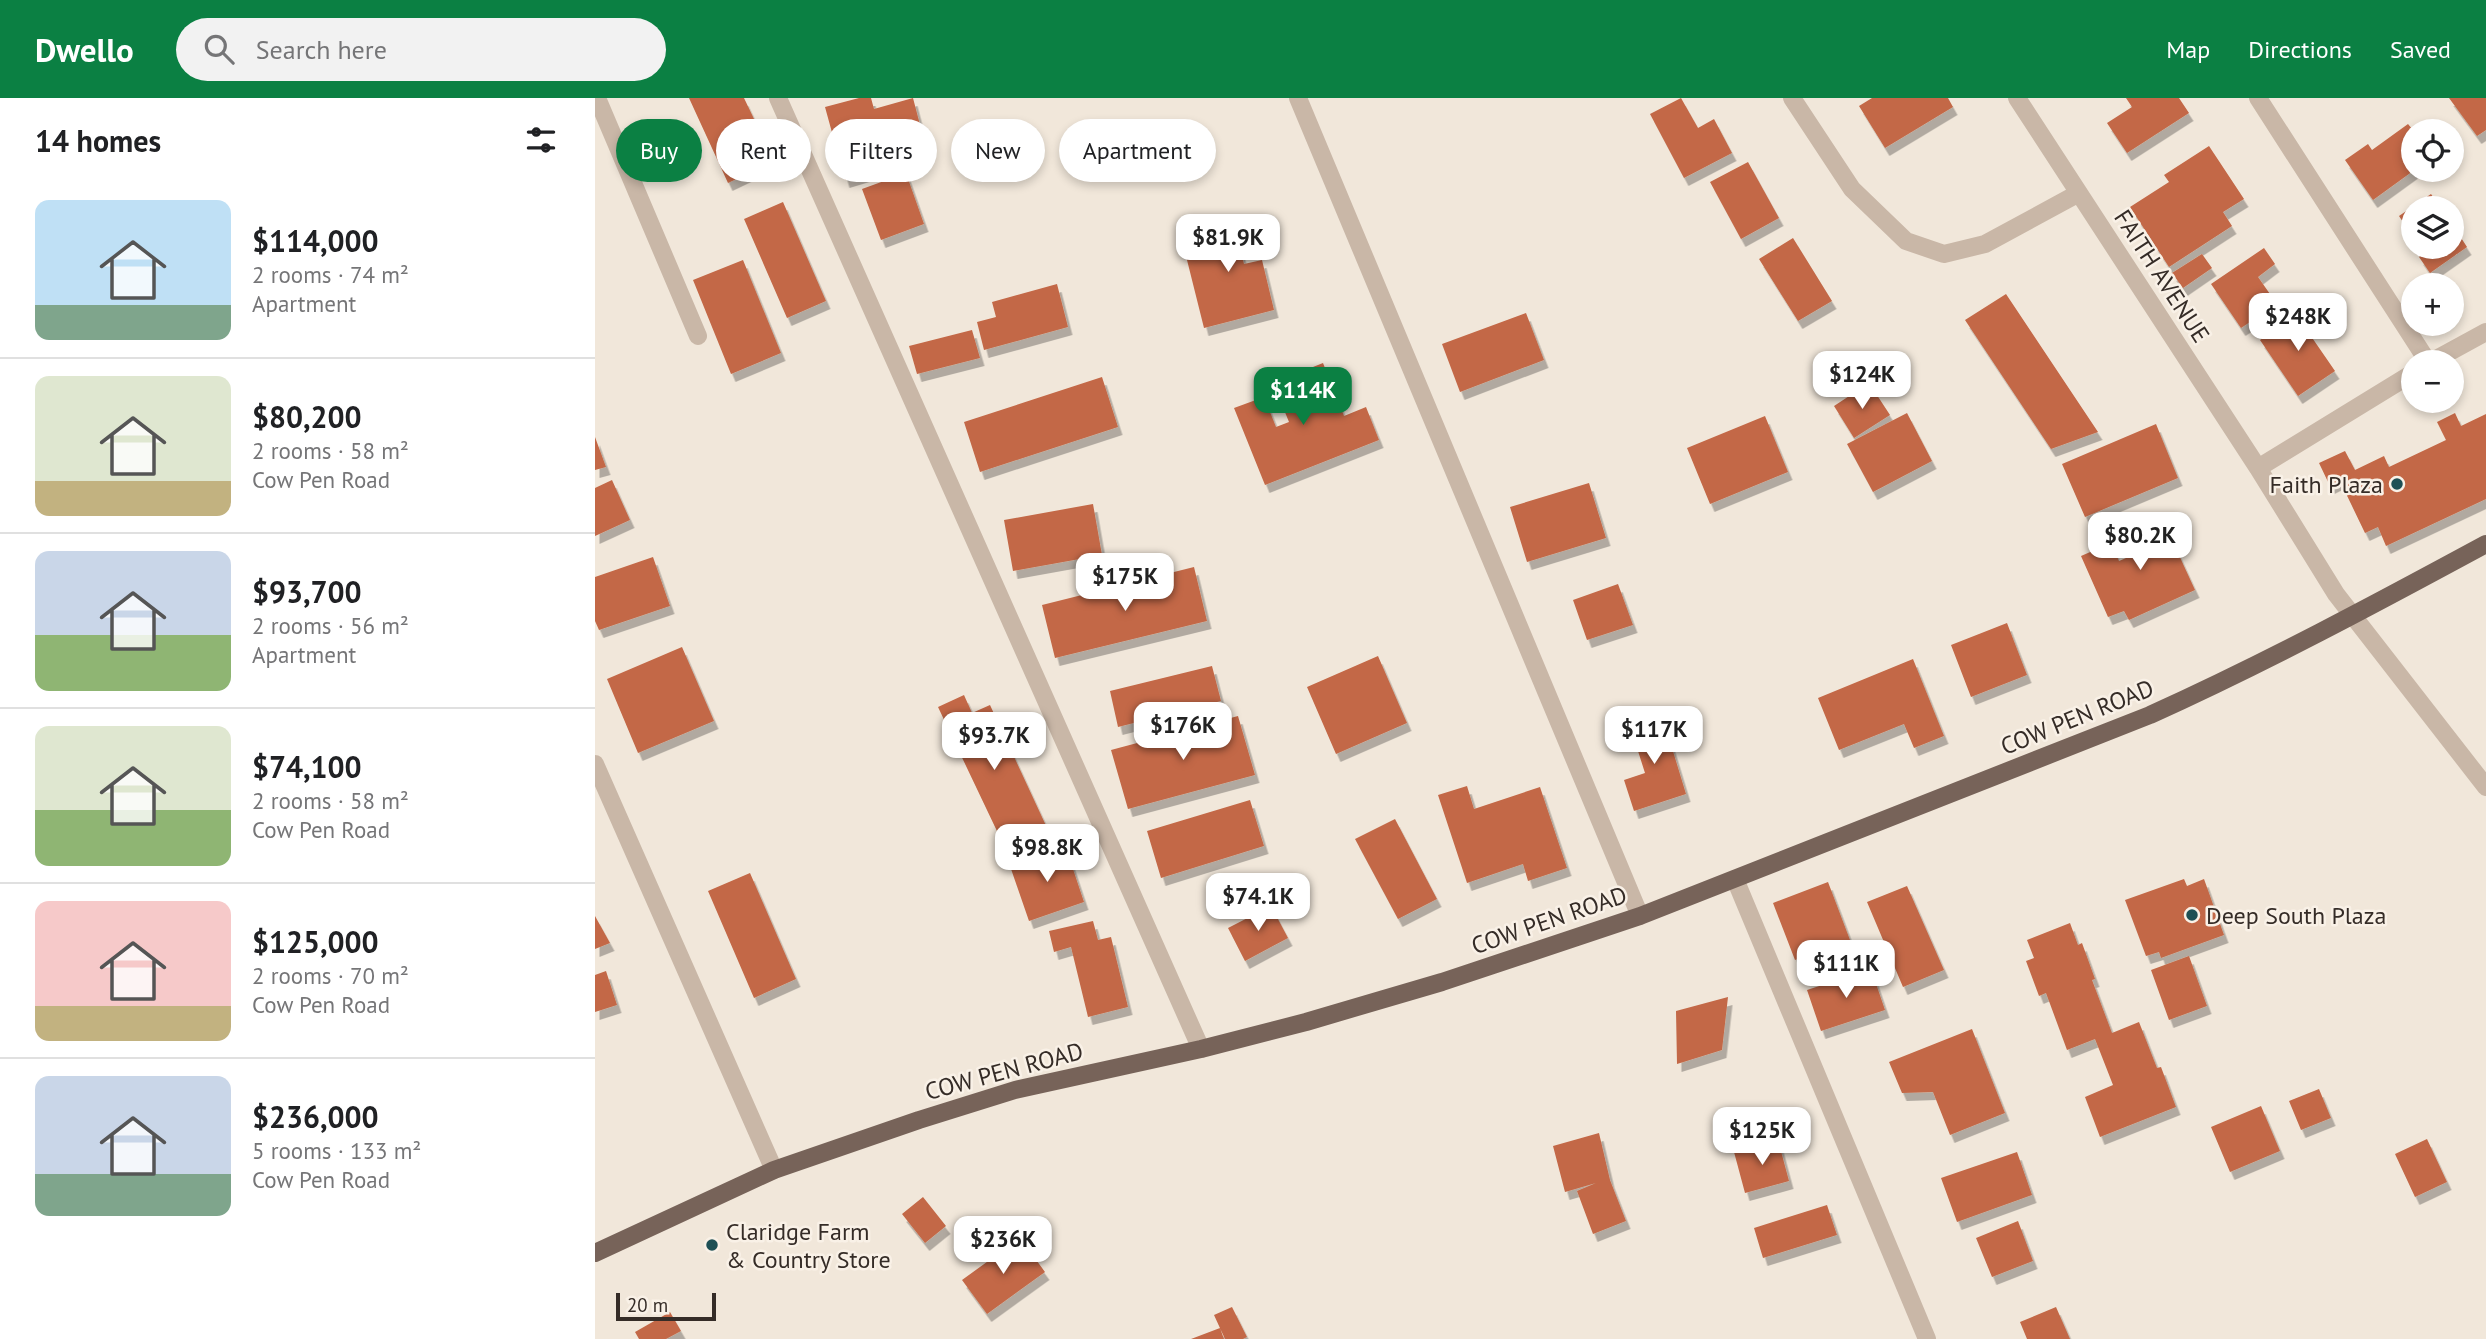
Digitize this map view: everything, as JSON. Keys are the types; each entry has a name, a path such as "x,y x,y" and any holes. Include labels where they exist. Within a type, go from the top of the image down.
{"main road":[{"name":"COW PEN ROAD","path":"595,1253 774,1170 919,1120 1016,1090 1201,1049 1306,1022 1442,982 1640,916 2150,715 2215,686 2354,616 2486,544"}],"street":[{"path":"597,98 698,336"},
{"path":"778,98 1201,1049"},
{"path":"1298,98 1640,916"},
{"path":"1792,98 1852,189 1906,242 1944,254 1985,244 2079,193"},
{"name":"FAITH AVENUE","path":"2017,98 2258,468 2336,594 2486,787"},
{"path":"2258,98 2421,350"},
{"path":"2452,350 2486,332"},
{"path":"2258,468 2401,380"},
{"path":"595,764 774,1170"},
{"path":"1735,879 1927,1339"}],"building":[{"path":"689,98 744,98 754,119 716,119 716,157 702,126 702,119 699,119"},
{"path":"859,98 871,98 874,109 913,98 918,119 828,119 825,107"},
{"path":"1681,98 1698,128 1714,119 1732,153 1684,178 1650,114"},
{"path":"1872,98 1948,98 1953,107 1885,148 1859,106"},
{"path":"2126,98 2179,98 2189,113 2127,153 2107,123 2132,107"},
{"path":"2449,98 2486,98 2486,130 2477,136"},
{"path":"2401,129 2401,180 2373,200 2345,160 2368,144 2372,150"},
{"path":"2209,146 2244,199 2223,212 2232,226 2169,267 2130,207 2169,182 2164,175"},
{"path":"1748,162 1779,218 1741,239 1710,182"},
{"path":"881,182 909,182 924,224 881,240 862,189"},
{"path":"783,202 826,301 787,318 744,219"},
{"path":"1250,216 1257,240 1239,245 1244,264 1262,260 1274,310 1204,328 1184,248 1204,243 1200,228"},
{"path":"1793,238 1832,301 1798,321 1759,259"},
{"path":"2264,248 2275,264 2258,277 2277,304 2241,328 2211,284"},
{"path":"2202,254 2212,268 2183,288 2172,273"},
{"path":"2420,259 2450,259 2430,273"},
{"path":"743,260 781,353 731,374 693,280"},
{"path":"1057,284 1068,327 984,350 977,322 996,317 992,302"},
{"path":"2006,294 2098,432 2051,449 1965,320"},
{"path":"2308,307 2316,318 2304,326 2335,371 2298,396 2260,340"},
{"path":"1526,313 1544,360 1460,392 1442,344"},
{"path":"972,330 980,358 917,374 909,346"},
{"path":"1323,363 1344,416 1366,407 1379,440 1265,485 1234,408 1264,397 1276,427 1289,422 1273,383"},
{"path":"1102,377 1118,427 980,472 964,422"},
{"path":"1869,383 1890,415 1854,438 1834,406"},
{"path":"1907,413 1932,461 1873,492 1847,444"},
{"path":"2455,413 2461,426 2486,414 2486,499 2386,546 2378,527 2365,533 2340,481 2330,486 2319,463 2345,451 2355,470 2384,456 2389,467 2446,440 2437,422"},
{"path":"1765,416 1788,472 1710,504 1687,448"},
{"path":"2156,424 2178,478 2085,517 2062,464"},
{"path":"595,437 606,467 595,470"},
{"path":"612,480 630,520 595,536 595,488"},
{"path":"1589,483 1606,538 1527,562 1510,507"},
{"path":"1093,504 1102,555 1013,571 1004,520"},
{"path":"2160,514 2195,590 2129,620 2124,611 2108,617 2081,556 2111,543 2119,561 2140,552 2129,527"},
{"path":"653,557 670,606 599,630 595,621 595,577"},
{"path":"1194,567 1207,621 1055,658 1042,605"},
{"path":"1618,584 1633,625 1587,640 1573,600"},
{"path":"2007,623 2027,675 1971,697 1951,645"},
{"path":"682,647 714,721 638,753 607,679"},
{"path":"1378,656 1407,723 1336,754 1307,687"},
{"path":"1913,659 1944,736 1914,748 1904,724 1839,750 1818,698"},
{"path":"1212,666 1221,701 1118,727 1110,691"},
{"path":"964,695 972,713 990,705 1048,830 1006,850 938,707"},
{"path":"1662,715 1686,794 1634,811 1624,780 1645,773 1630,726"},
{"path":"1238,716 1255,775 1128,809 1111,750"},
{"path":"1467,786 1474,809 1540,787 1567,868 1528,881 1523,864 1467,883 1438,795"},
{"path":"1250,800 1264,846 1161,878 1147,831"},
{"path":"1395,819 1437,899 1398,919 1355,839"},
{"path":"1066,848 1084,902 1029,921 1010,866"},
{"path":"750,873 796,979 754,998 708,891"},
{"path":"2184,879 2187,886 2204,879 2224,935 2161,958 2159,952 2146,956 2125,900"},
{"path":"1828,882 1850,940 1795,960 1773,903"},
{"path":"1907,886 1944,970 1903,987 1867,902"},
{"path":"1271,906 1288,938 1245,961 1228,928"},
{"path":"595,916 610,943 595,949"},
{"path":"1093,921 1098,940 1111,937 1128,1007 1088,1017 1071,947 1054,952 1049,931"},
{"path":"2070,923 2078,945 2082,943 2095,979 2092,980 2112,1033 2139,1022 2157,1068 2161,1067 2176,1107 2100,1137 2085,1097 2113,1085 2095,1039 2067,1050 2046,993 2039,996 2026,961 2034,958 2027,940"},
{"path":"2189,956 2207,1006 2169,1020 2151,970"},
{"path":"1871,969 1885,1010 1821,1031 1807,990"},
{"path":"606,971 617,1005 595,1012 595,975"},
{"path":"1728,997 1722,1050 1677,1064 1676,1011"},
{"path":"1972,1029 2005,1113 1950,1135 1933,1092 1902,1093 1889,1062"},
{"path":"2319,1089 2331,1118 2301,1130 2289,1101"},
{"path":"2261,1106 2280,1151 2230,1172 2211,1127"},
{"path":"1599,1133 1610,1180 1626,1221 1593,1234 1577,1191 1596,1183 1565,1192 1553,1146"},
{"path":"2427,1139 2447,1182 2415,1197 2395,1154"},
{"path":"1778,1140 1789,1181 1745,1193 1734,1152"},
{"path":"2017,1152 2032,1195 1957,1222 1941,1178"},
{"path":"923,1197 946,1226 925,1243 902,1214"},
{"path":"1827,1205 1837,1235 1763,1258 1754,1228"},
{"path":"2018,1221 2033,1261 1992,1277 1976,1238"},
{"path":"1020,1238 1045,1272 987,1314 962,1280"},
{"path":"1232,1307 1247,1337 1243,1339 1225,1339 1214,1315"},
{"path":"2056,1307 2070,1339 2027,1339 2020,1322"},
{"path":"670,1312 681,1331 666,1339 639,1339 635,1332"},
{"path":"1220,1328 1224,1339 1191,1339"}],"place":[{"name":"Faith Plaza","path":"2397,484"},
{"name":"Deep South Plaza","path":"2192,915"},
{"name":"Claridge Farm & Country Store","path":"712,1245"}]}
